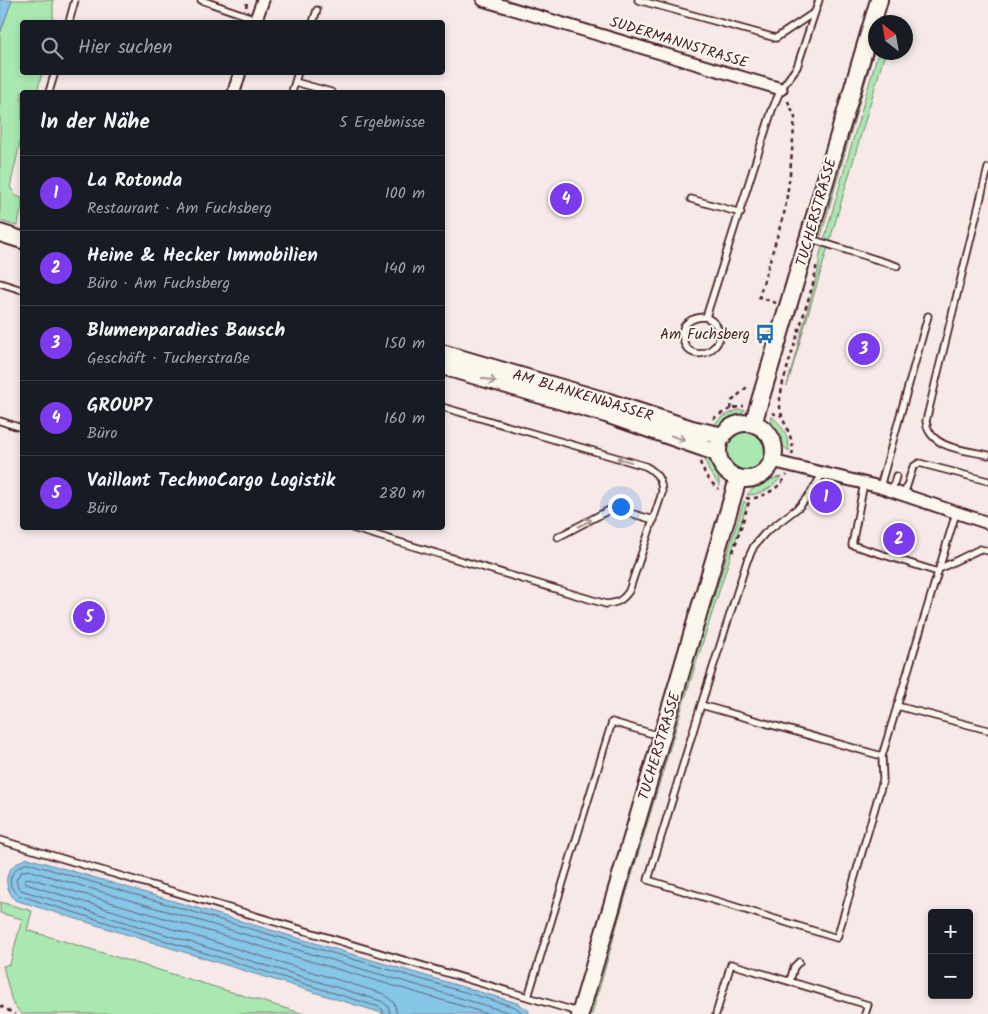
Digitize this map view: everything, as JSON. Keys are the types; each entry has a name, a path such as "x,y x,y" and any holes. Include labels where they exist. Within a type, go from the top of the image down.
{"main road":[{"name":"TUCHERSTRASSE","path":"756,417 879,0"},
{"path":"0,233 20,239"},
{"name":"AM BLANKENWASSER","path":"445,354 606,401 704,433 723,436"},
{"name":"AM BLANKENWASSER","path":"445,367 606,414 718,453"},
{"path":"756,417 772,442 772,461 767,470 759,476 749,479 738,478 730,475 723,468 718,453 719,444 728,429 756,417"},
{"name":"TUCHERSTRASSE","path":"580,1013 738,478"}],"street":[{"path":"255,20 263,0"},
{"name":"SUDERMANNSTRASSE","path":"483,0 499,2 781,89"},
{"path":"234,90 237,75"},
{"path":"772,461 880,487 988,523"}],"lane":[{"path":"70,20 75,0"},
{"path":"202,0 252,20"},
{"path":"638,0 776,38 816,12"},
{"path":"706,317 772,110 781,89 797,67 820,0"},
{"path":"314,20 317,10"},
{"path":"50,90 54,75"},
{"path":"293,90 297,75"},
{"path":"295,82 324,90"},
{"path":"988,168 926,421 927,429 938,442 988,455"},
{"path":"691,199 741,212"},
{"path":"809,238 897,266"},
{"path":"0,283 20,289"},
{"path":"880,487 928,316"},
{"path":"696,317 706,317 717,325 718,343 714,349 697,354 686,348 682,334 689,320 696,317"},
{"path":"359,530 606,604 616,603 624,599 629,591 654,520 662,488 658,477 649,469 445,408"},
{"path":"0,422 20,427"},
{"path":"904,495 913,467 919,463 988,481"},
{"path":"823,473 799,507 765,533 754,546 747,561 648,880 837,938 883,780 882,756 956,513"},
{"path":"892,491 896,476"},
{"path":"864,483 852,545 938,571 980,549 988,551"},
{"path":"558,537 613,508 654,520"},
{"path":"701,705 882,756"},
{"path":"897,706 988,730"},
{"path":"528,997 612,722 662,736"},
{"path":"0,840 580,1013"},
{"path":"790,982 794,967 799,962"},
{"path":"716,1014 731,964 868,1004 865,1014"}],"path":[{"path":"777,303 759,297 785,210 795,128 795,117 781,89"},
{"path":"704,433 706,427 722,413 739,406 745,406 756,417 782,416"},
{"path":"0,1006 15,1014"}],"green space":[{"path":"12,0 53,0 53,20 20,20 20,75 41,75 38,90 20,90 20,143 10,187 16,196 20,197 20,215 17,226 0,221 0,34"},
{"path":"869,60 872,60 821,236 818,233"},
{"path":"876,60 883,60 787,386 818,271 820,254"},
{"path":"738,410 745,410 730,422 711,428 722,417"},
{"path":"771,416 784,431 789,451 776,435"},
{"path":"750,432 757,435 763,441 766,452 765,460 757,469 750,472 742,472 735,469 727,460 726,448 729,441 738,433"},
{"path":"703,454 713,464 720,486 709,471"},
{"path":"781,477 766,490 757,494 747,495 762,483"},
{"path":"744,501 747,504 684,701 614,935 612,934 664,756"},
{"path":"0,902 32,911 27,930 304,1014 21,1014 12,1002 3,966 10,964 22,919 0,913"},
{"path":"611,936 614,937 592,1014 588,1014"}],"water":[{"path":"0,0 12,0 0,33"},
{"path":"28,858 517,1003 527,1009 530,1014 385,1014 15,900 8,887 8,875 15,865"}],"place":[{"name":"GROUP7","path":"566,199"},
{"name":"Am Fuchsberg","path":"765,334"},
{"name":"Blumenparadies Bausch","path":"864,349"},
{"name":"La Rotonda","path":"826,497"},
{"name":"Heine & Hecker Immobilien","path":"899,539"},
{"name":"Vaillant TechnoCargo Logistik","path":"89,617"}]}
